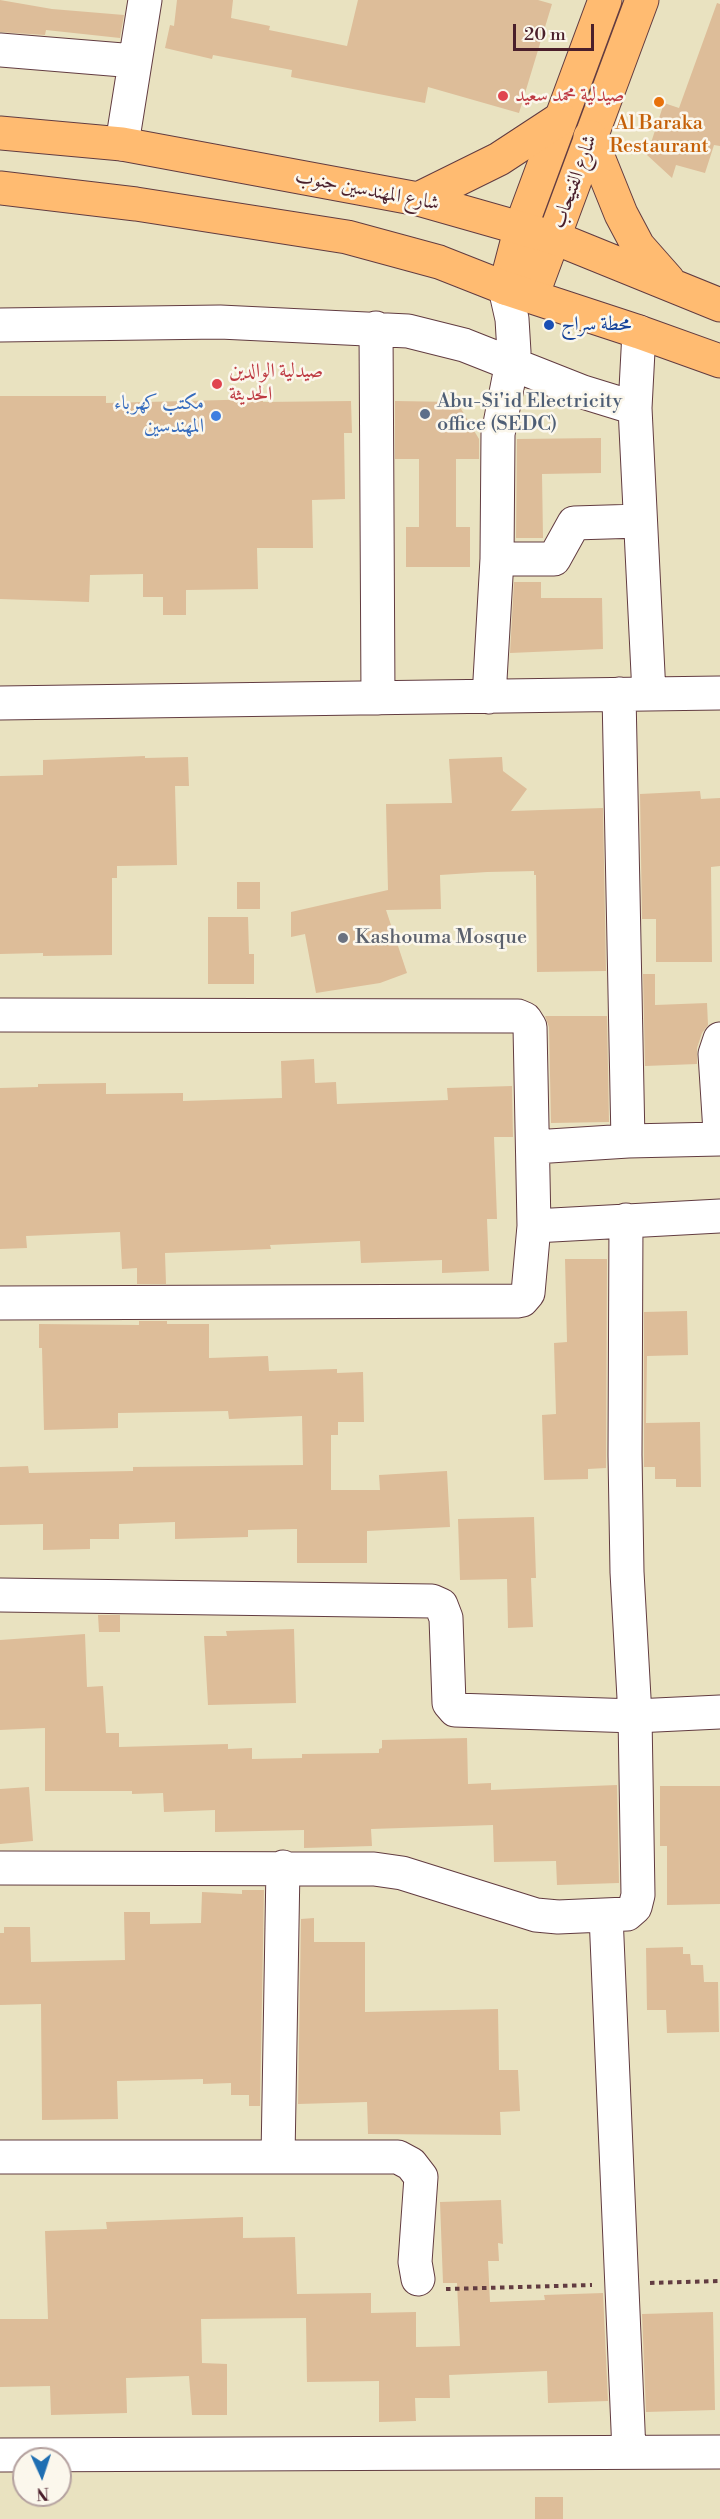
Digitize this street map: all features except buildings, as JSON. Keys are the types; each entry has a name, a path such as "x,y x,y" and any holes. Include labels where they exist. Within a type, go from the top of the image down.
{"main road":[{"name":"شارع الفتيحاب","path":"516,301 521,227 605,0"},
{"name":"شارع الفتيحاب","path":"516,301 555,238 590,137 642,0"},
{"path":"418,199 499,159 560,119"},
{"name":"شارع المهندسين جنوب","path":"0,133 123,144 418,199 555,238 720,305"},
{"path":"590,137 621,214 638,246 673,285"},
{"path":"0,188 136,204 347,237 439,262 516,301 639,332 720,361"}],"street":[{"path":"123,144 145,0"},
{"path":"0,50 135,61"},
{"path":"489,696 497,559 498,434 502,405 513,364 516,301"},
{"path":"0,325 220,322 408,331 464,345 583,392 635,408"},
{"path":"376,328 378,698"},
{"path":"628,1141 634,694 640,521 635,408 639,332"},
{"path":"497,559 554,559 574,523 640,521"},
{"path":"0,703 720,693"},
{"path":"0,1015 518,1016 525,1019 530,1027 534,1147 534,1226 528,1293 522,1300 0,1303"},
{"path":"720,1039 715,1054 720,1132"},
{"path":"534,1147 628,1141 720,1139"},
{"path":"534,1226 720,1216"},
{"path":"0,1868 374,1869 402,1874 536,1915 558,1917 627,1914 635,1907 638,1895 635,1716 627,1572 626,1220"},
{"path":"0,1596 432,1601 441,1605 446,1618 449,1703 455,1710 635,1716 720,1712"},
{"path":"278,2157 283,1867"},
{"path":"606,1915 624,2284 629,2452"},
{"path":"0,2157 398,2157 411,2164 421,2177 415,2262 418,2279"},
{"path":"0,2455 720,2452"}],"path":[{"path":"418,2279 435,2289 720,2281"}],"place":[{"name":"صيدلية محمد سعيد","path":"503,96"},
{"name":"Al Baraka Restaurant","path":"659,102"},
{"name":"محطة سراج","path":"549,325"},
{"name":"صيدلية الوالدين الحديثة","path":"217,384"},
{"name":"Abu-Si'id Electricity office (SEDC)","path":"425,414"},
{"name":"مكتب كهرباء المهندسين","path":"216,416"},
{"name":"Kashouma Mosque","path":"343,938"}]}
